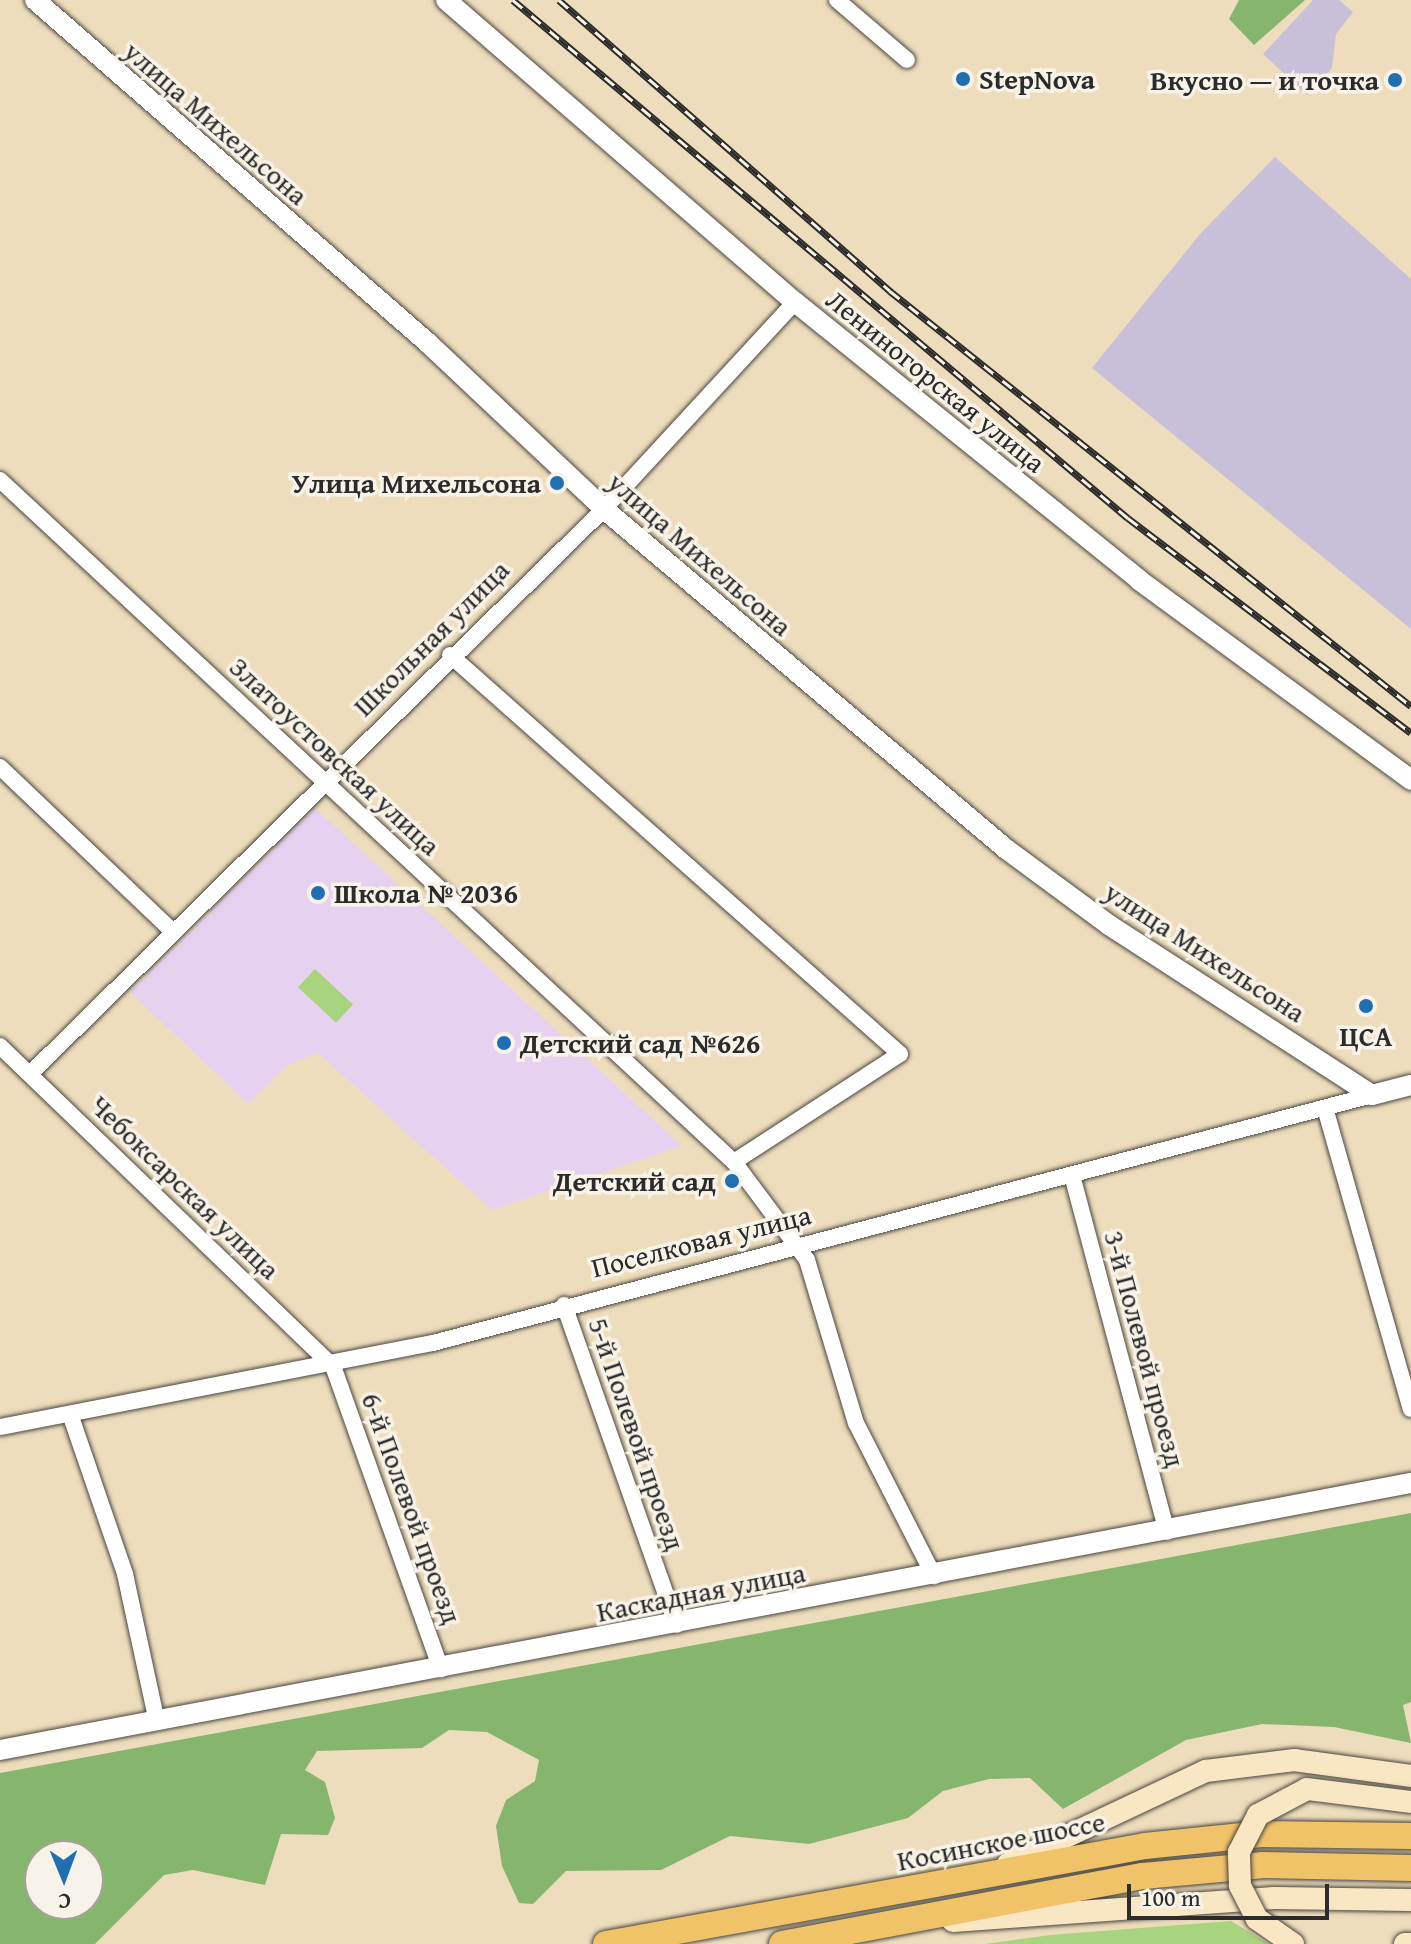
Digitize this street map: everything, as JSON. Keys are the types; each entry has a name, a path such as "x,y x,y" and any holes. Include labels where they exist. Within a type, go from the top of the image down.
{"highway":[{"name":"Косинское шоссе","path":"606,1944 1219,1836 1411,1836"},
{"path":"782,1944 1221,1867 1411,1868"}],"main road":[{"path":"956,1883 1206,1771 1294,1760 1411,1776"},
{"path":"1293,1944 1257,1919 1240,1885 1239,1852 1258,1815 1307,1789 1411,1802"},
{"path":"880,1927 1274,1898 1411,1900"},
{"path":"1405,1944 1411,1944"}],"street":[{"name":"улица Михельсона","path":"35,0 428,343 604,509 1006,849 1109,925 1372,1095"},
{"name":"Лениногорская улица","path":"446,0 795,302 1139,580 1411,780"},
{"path":"837,0 907,60"},
{"name":"Школьная улица","path":"30,1074 450,655 604,509 795,302"},
{"name":"Златоустовская улица","path":"0,480 734,1162 798,1246 815,1277 856,1423 934,1576"},
{"path":"450,655 900,1054 734,1162"},
{"path":"0,767 171,930"},
{"name":"Чебоксарская улица","path":"0,1046 333,1366"},
{"name":"Поселковая улица","path":"0,1427 333,1366 564,1305 1073,1179 1411,1085"},
{"path":"1325,1108 1411,1409"},
{"name":"3-й Полевой проезд","path":"1073,1179 1167,1532"},
{"name":"5-й Полевой проезд","path":"564,1305 677,1625"},
{"name":"6-й Полевой проезд","path":"333,1366 441,1669"},
{"path":"70,1414 125,1574 157,1722"},
{"name":"Каскадная улица","path":"0,1750 677,1625 1411,1483"}],"shaded area":[{"path":"1313,0 1339,0 1353,12 1336,34 1332,68 1307,95 1263,54"},
{"path":"1275,157 1411,279 1411,629 1092,368 1200,234"},
{"name":"Школа № 2036","path":"315,808 682,1146 492,1210 318,1053 288,1065 248,1104 130,992"}],"green space":[{"path":"1239,0 1305,0 1254,45 1229,19"},
{"path":"315,969 353,1004 336,1023 298,987"},
{"path":"1411,1513 1411,1702 1403,1705 1411,1743 1334,1727 1262,1724 1186,1740 1063,1809 1030,1778 989,1779 943,1791 908,1818 809,1844 730,1836 661,1870 566,1871 533,1904 519,1903 502,1866 496,1826 506,1800 535,1781 539,1760 487,1732 449,1730 422,1748 317,1751 305,1770 325,1782 335,1818 328,1835 281,1834 265,1885 193,1870 164,1875 95,1944 0,1944 0,1773"},
{"path":"1231,1921 1269,1944 985,1944 1050,1935"}],"railway":[{"path":"513,0 1128,518 1411,733"},
{"path":"559,0 890,291 1411,706"}],"place":[{"name":"StepNova","path":"963,79"},
{"name":"Вкусно — и точка","path":"1395,80"},
{"name":"Улица Михельсона","path":"557,483"},
{"name":"Школа № 2036","path":"318,893"},
{"name":"ЦСА","path":"1366,1006"},
{"name":"Детский сад №626","path":"504,1043"},
{"name":"Детский сад","path":"732,1181"}]}
